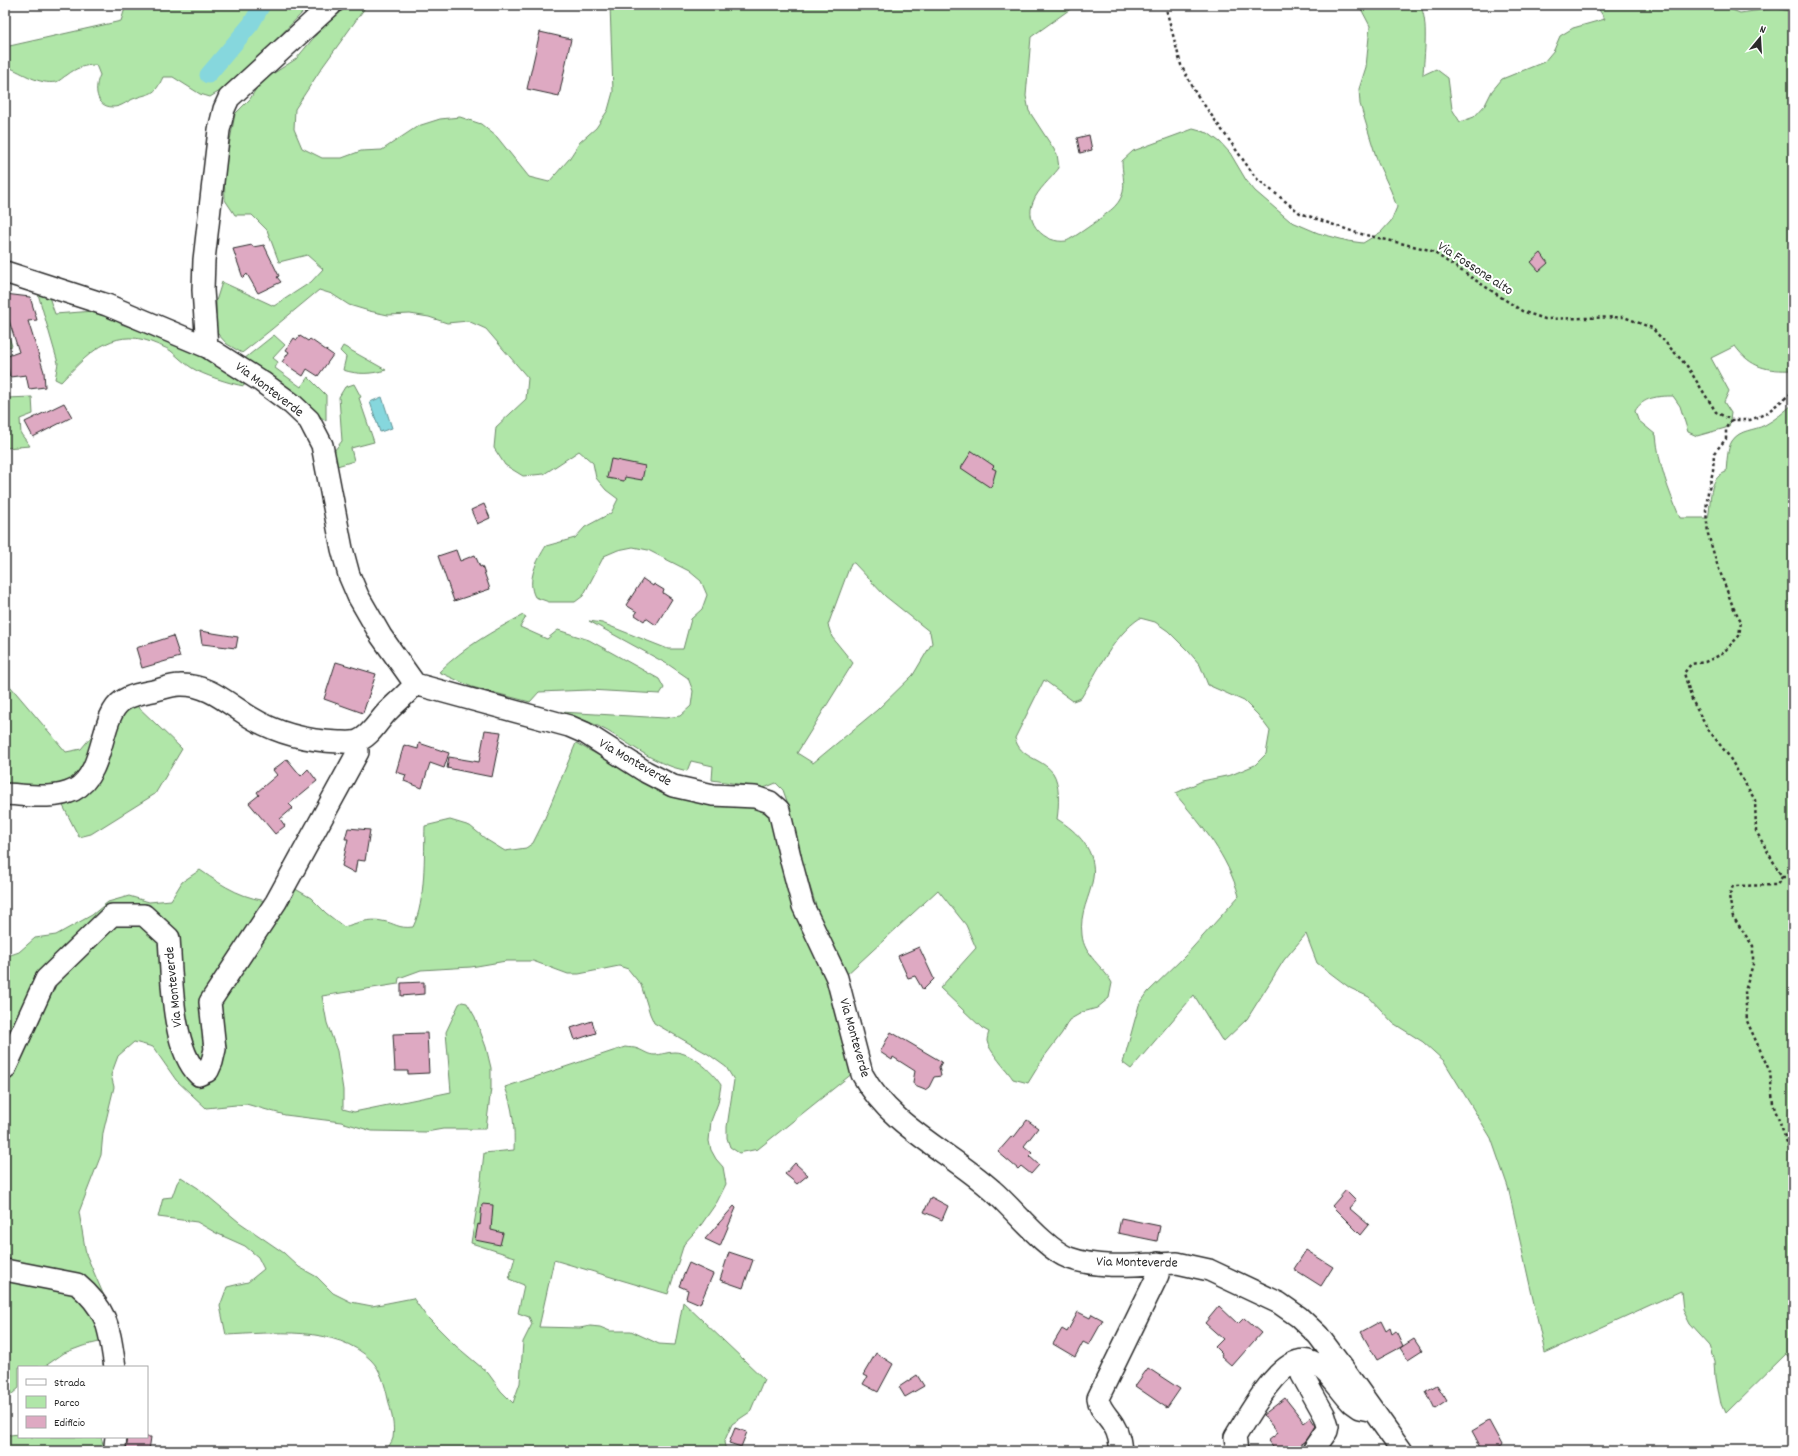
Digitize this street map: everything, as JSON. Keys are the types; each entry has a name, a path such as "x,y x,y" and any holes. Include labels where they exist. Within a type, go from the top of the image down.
{"street":[{"path":"207,346 204,260 217,145 224,109 230,98 257,71 330,5"},
{"name":"Via Monteverde","path":"5,272 107,305 207,346 262,382 292,404 309,420 316,432 325,454 342,549 349,575 358,596 381,636 415,684 569,726 584,733 646,772 673,786 713,795 755,797 770,802 779,810 803,906 837,978 862,1074 868,1085 878,1097 903,1122 992,1189 1052,1248 1069,1258 1094,1263 1119,1265 1177,1263 1209,1270 1279,1303 1299,1317 1318,1335 1374,1410 1402,1451"},
{"path":"5,794 52,796 74,790 87,779 99,755 112,713 120,702 132,695 178,685 196,686 221,696 250,717 276,730 304,738 331,742 357,741 371,732 389,710 408,693 415,684"},
{"name":"Via Monteverde","path":"5,1069 46,979 112,915 144,915 169,938 177,1030 192,1068 199,1075 208,1071 215,1049 210,1002 276,902 358,752 357,741"},
{"path":"1121,1451 1120,1439 1115,1427 1099,1404 1098,1398 1158,1275 1158,1263"},
{"path":"5,1270 77,1284 96,1302 108,1324 115,1366"},
{"path":"1298,1361 1302,1375 1325,1416 1328,1426 1327,1431 1313,1451"},
{"path":"1237,1451 1235,1438 1248,1416 1278,1373 1290,1364 1298,1361 1309,1361 1317,1366 1352,1403 1359,1408 1374,1410"}],"path":[{"name":"Via Fossone alto","path":"1165,5 1181,65 1195,92 1256,178 1300,213 1358,233 1430,250 1522,311 1546,319 1624,317 1652,328 1687,366 1716,412 1732,420"},
{"path":"1782,877 1756,831 1755,800 1728,755 1707,728 1692,700 1684,674 1691,664 1705,662 1722,654 1739,636 1741,621 1733,607 1708,534 1706,511 1708,492 1713,471 1714,452 1726,439 1726,428 1732,420 1750,420 1765,414 1793,392"},
{"path":"1782,877 1793,877"},
{"path":"1782,877 1777,885 1733,886 1729,896 1733,917 1753,946 1753,964 1745,991 1747,1021 1770,1072 1773,1104 1793,1159"}],"green space":[{"path":"126,5 310,5 265,51 220,91 210,97 200,94 173,77 163,77 157,88 151,93 113,107 103,104 99,100 97,85 100,75 96,65 80,67 56,82 43,82 8,67 5,68 5,47 121,21"},
{"path":"349,5 367,5 321,69 295,109 294,129 302,148 322,158 342,158 361,151 382,150 418,126 440,119 460,117 481,124 497,137 529,177 549,182 569,159 580,142 596,128 608,110 613,92 610,5 1076,5 1031,37 1026,96 1029,111 1057,154 1059,168 1035,197 1031,210 1031,217 1034,224 1044,236 1058,241 1066,241 1091,225 1113,208 1121,197 1124,185 1122,161 1133,151 1193,129 1208,133 1220,142 1230,153 1246,180 1255,191 1290,221 1318,233 1348,241 1363,243 1381,232 1391,221 1397,207 1378,163 1360,104 1359,89 1366,67 1370,26 1359,5 1420,5 1423,12 1425,29 1423,75 1436,69 1448,78 1452,109 1460,122 1474,117 1485,105 1492,91 1502,79 1544,62 1554,50 1560,36 1573,28 1605,19 1596,5 1719,5 1740,13 1776,8 1793,12 1793,370 1775,370 1760,367 1747,359 1735,346 1711,358 1729,391 1724,402 1731,413 1729,427 1697,436 1688,432 1680,406 1673,396 1651,398 1638,406 1635,411 1638,420 1656,435 1659,457 1680,518 1708,518 1711,491 1716,480 1720,475 1726,472 1728,452 1732,441 1743,432 1769,423 1793,404 1793,1362 1786,1354 1725,1414 1721,1405 1715,1361 1710,1346 1690,1324 1683,1310 1681,1291 1545,1353 1508,1187 1491,1138 1444,1061 1423,1042 1393,1023 1369,997 1350,988 1317,963 1306,934 1284,960 1247,1019 1223,1042 1194,995 1131,1069 1123,1063 1139,1005 1148,992 1185,956 1239,896 1228,868 1214,843 1176,793 1202,781 1231,775 1255,765 1266,754 1270,731 1258,715 1244,701 1208,685 1200,665 1168,631 1155,622 1140,618 1130,625 1114,644 1081,698 1073,701 1044,680 1015,738 1021,750 1043,764 1053,773 1058,789 1057,819 1079,836 1089,851 1092,859 1092,885 1083,912 1081,927 1083,942 1086,949 1112,983 1109,998 1097,1008 1083,1012 1069,1020 1062,1033 1044,1057 1028,1083 1013,1079 988,1045 987,1040 989,1032 982,1028 940,988 976,948 966,925 938,890 845,976 821,922 798,848 788,804 783,790 776,783 764,788 712,780 713,766 691,761 687,771 661,763 608,731 561,712 665,718 680,716 691,706 693,691 688,678 669,665 589,621 602,623 668,649 683,649 691,619 702,609 707,595 701,581 689,571 648,550 633,547 618,550 604,556 583,596 575,602 549,602 535,597 532,578 536,564 546,546 575,538 585,527 611,513 618,499 606,490 596,478 593,463 579,451 544,474 523,476 505,465 494,448 496,427 526,399 528,378 486,329 468,321 447,323 429,317 410,314 388,315 369,311 349,305 332,294 319,290 242,353 227,344 216,332 216,301 222,282 274,306 311,282 323,269 307,255 279,262 267,230 252,215 235,215 225,200 224,172 235,114 250,99 260,82 296,59 321,29","holes":["851,563 854,563 885,596 930,632 932,643 913,675 877,710 813,763 797,753 853,663 832,637 828,625"]},
{"path":"38,294 49,297 55,314 94,311 108,315 121,324 167,340 207,359 234,374 244,382 244,386 197,371 164,347 137,338 124,338 112,341 100,347 90,354 61,382 55,379 58,363"},
{"path":"5,325 12,346 5,348"},
{"path":"274,335 285,345 273,358 278,362 275,368 301,387 308,377 326,395 326,421 244,359"},
{"path":"343,346 386,370 354,373 343,370 346,357 340,351"},
{"path":"354,384 361,397 359,398 374,442 351,448 354,461 337,466 334,451 342,441 339,397 345,387"},
{"path":"5,395 6,398 32,397 33,414 20,419 21,434 30,446 5,448"},
{"path":"523,615 526,617 520,627 547,639 558,630 589,640 659,679 664,688 660,694 589,690 539,692 530,702 472,687 439,672 469,647 490,633"},
{"path":"5,680 66,752 81,749 91,737 106,708 99,742 70,786 5,789"},
{"path":"133,702 182,749 155,794 91,834 79,837 59,798 100,776 108,762 116,730 127,708"},
{"path":"576,743 656,787 754,803 771,816 827,974 853,1073 758,1149 739,1153 730,1147 727,1138 727,1127 734,1080 726,1067 708,1054 654,1023 641,985 628,969 619,966 579,974 568,974 533,961 506,961 471,967 421,970 399,978 398,984 322,996 327,1023 337,1051 343,1090 343,1109 354,1112 451,1092 446,1032 459,1004 462,1002 467,1003 475,1017 486,1047 491,1068 491,1088 486,1129 443,1129 426,1132 372,1131 341,1122 285,1115 246,1104 206,1108 176,1080 153,1047 134,1042 118,1056 111,1075 114,1087 103,1133 101,1155 79,1212 86,1254 104,1296 115,1338 83,1346 64,1353 45,1366 18,1366 18,1389 5,1400 5,957 19,952 35,938 56,935 92,915 108,902 129,896 149,902 171,900 182,882 200,870 235,892 264,901 275,902 292,887 311,898 326,913 344,927 363,921 377,920 400,927 413,927 420,904 422,891 425,826 450,820 470,826 487,840 505,851 526,848 533,843"},
{"path":"625,1047 636,1048 653,1055 674,1052 687,1055 707,1068 721,1085 718,1103 711,1121 709,1141 711,1150 723,1167 726,1184 717,1202 701,1225 684,1244 668,1294 554,1260 539,1327 580,1328 590,1326 600,1327 610,1331 631,1331 659,1344 675,1345 683,1302 764,1379 750,1412 732,1424 724,1442 726,1451 386,1451 393,1438 392,1418 382,1378 371,1360 357,1349 340,1341 322,1336 283,1333 226,1335 220,1306 227,1287 248,1282 264,1269 258,1257 245,1246 216,1233 197,1222 158,1217 163,1198 172,1197 181,1177 198,1188 239,1222 284,1253 299,1267 317,1277 333,1293 351,1302 372,1306 413,1298 426,1316 456,1346 488,1373 501,1391 513,1403 520,1383 523,1342 532,1324 529,1317 518,1313 524,1285 509,1279 515,1257 471,1243 484,1153 514,1150 513,1118 505,1087"},
{"path":"5,1432 10,1435 18,1434 18,1438 101,1438 105,1451 5,1451"}],"water":[{"path":"382,397 392,428 380,432 370,402"}],"building":[{"path":"540,32 571,39 559,96 527,89"},
{"path":"1089,135 1092,150 1080,153 1077,138"},
{"path":"252,245 253,247 264,245 279,276 277,277 281,282 258,293 247,274 243,278 233,249"},
{"path":"1541,253 1548,263 1539,271 1531,262"},
{"path":"5,294 30,297 37,320 28,321 44,372 45,387 29,389 26,375 10,377 5,357 19,352 5,308"},
{"path":"300,336 308,341 310,339 333,355 318,376 307,369 303,376 282,362 289,352 286,350 294,338 297,340"},
{"path":"64,403 72,417 33,437 25,422"},
{"path":"972,451 994,466 992,468 996,470 991,488 961,468"},
{"path":"611,459 645,466 642,480 625,477 624,481 607,478"},
{"path":"484,504 490,518 477,524 471,510"},
{"path":"456,550 460,561 475,555 480,567 482,566 490,589 454,601 438,556"},
{"path":"643,579 653,586 654,584 664,590 663,593 672,599 656,625 646,618 644,621 635,615 637,612 626,605"},
{"path":"200,631 238,637 236,648 202,644"},
{"path":"173,636 180,657 142,668 136,648"},
{"path":"336,662 376,674 363,713 324,699"},
{"path":"485,730 501,732 492,777 447,768 449,757 479,762"},
{"path":"419,743 449,753 444,768 430,763 422,788 404,781 406,775 396,772 404,745 418,749"},
{"path":"287,759 301,776 308,769 317,781 289,804 293,808 280,819 285,826 275,834 249,803 259,795 257,792 277,775 273,770"},
{"path":"348,828 370,830 365,861 357,860 355,873 342,866 348,839 345,839"},
{"path":"919,947 934,979 923,990 915,976 908,978 898,956"},
{"path":"424,982 424,994 401,996 401,983"},
{"path":"592,1021 596,1033 575,1040 571,1028"},
{"path":"891,1032 942,1062 939,1067 941,1076 934,1077 929,1087 925,1090 915,1086 913,1082 915,1071 893,1057 892,1060 880,1052"},
{"path":"427,1033 429,1073 408,1074 408,1071 395,1071 393,1034"},
{"path":"1027,1120 1038,1128 1024,1146 1032,1153 1029,1156 1039,1165 1031,1174 1021,1166 1018,1169 998,1152 1012,1136 1014,1137"},
{"path":"795,1163 808,1175 797,1184 785,1174"},
{"path":"1346,1190 1356,1200 1349,1208 1369,1225 1361,1235 1332,1206"},
{"path":"931,1197 948,1206 942,1220 924,1212"},
{"path":"482,1204 493,1205 491,1230 503,1233 500,1245 475,1240 478,1224 480,1225"},
{"path":"734,1206 736,1208 720,1246 705,1239"},
{"path":"1121,1218 1160,1226 1157,1241 1118,1233"},
{"path":"1306,1250 1333,1267 1321,1286 1294,1269"},
{"path":"729,1252 753,1260 743,1288 720,1280"},
{"path":"689,1263 713,1274 700,1304 686,1298 688,1290 679,1286"},
{"path":"1219,1306 1238,1324 1244,1318 1261,1333 1232,1366 1221,1356 1222,1354 1215,1347 1223,1339 1205,1323"},
{"path":"1078,1312 1090,1318 1092,1314 1103,1320 1089,1345 1083,1342 1075,1357 1053,1344 1062,1329 1067,1332"},
{"path":"1381,1321 1386,1331 1390,1328 1392,1334 1396,1331 1403,1346 1377,1360 1361,1332"},
{"path":"1414,1339 1422,1351 1408,1360 1400,1348"},
{"path":"876,1353 893,1364 878,1392 863,1384 867,1377 863,1375"},
{"path":"1148,1368 1180,1389 1167,1408 1135,1386"},
{"path":"917,1375 924,1386 905,1397 899,1387"},
{"path":"1437,1385 1447,1401 1435,1409 1426,1391"},
{"path":"1285,1398 1304,1422 1310,1417 1316,1426 1306,1441 1292,1451 1276,1451 1268,1441 1278,1433 1263,1415"},
{"path":"1489,1421 1502,1445 1493,1451 1483,1451 1472,1431"},
{"path":"735,1428 747,1432 741,1447 729,1443"},
{"path":"151,1437 149,1451 130,1451 126,1449 128,1438"}],"waterway":[{"path":"208,75 251,24 262,5"}]}
